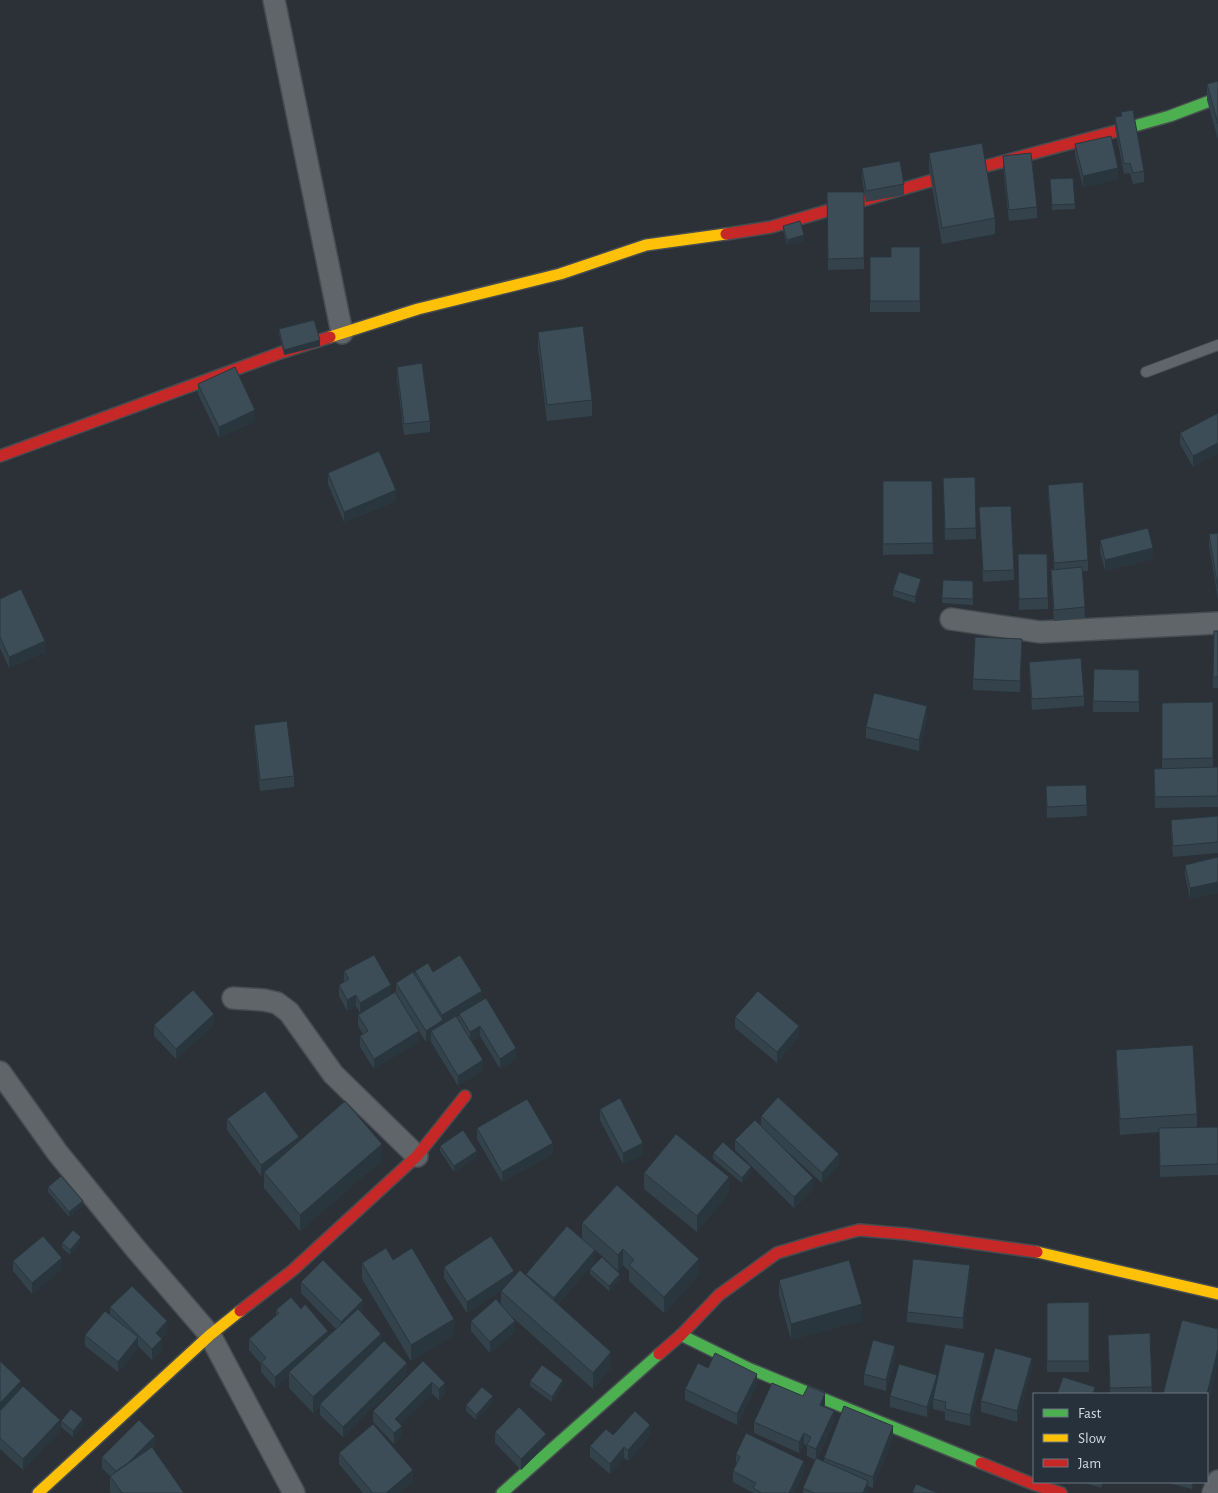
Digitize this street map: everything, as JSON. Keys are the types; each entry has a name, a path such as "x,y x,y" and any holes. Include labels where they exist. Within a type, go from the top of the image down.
{"street":[{"path":"274,0 342,333"},
{"path":"0,456 280,352 418,310 560,274 646,246 770,227 930,181 1170,116 1218,98"},
{"path":"952,619 1040,632 1218,623"},
{"path":"233,998 264,1000 277,1003 289,1012 332,1074 417,1156"},
{"path":"0,1072 57,1152 135,1248 210,1335 294,1493"},
{"path":"38,1493 210,1335 293,1270 417,1156 465,1096"},
{"path":"502,1493 682,1335 718,1295 778,1253 859,1230 906,1234 1037,1252 1218,1294"},
{"path":"682,1335 748,1368 1033,1484 1061,1493"},
{"path":"1214,1493 1218,1481"}],"lane":[{"path":"1146,372 1218,345"}],"building":[{"path":"1218,81 1218,124 1207,84"},
{"path":"1133,110 1144,171 1133,173 1130,163 1124,164 1115,117 1122,116 1121,112"},
{"path":"1111,136 1118,168 1083,176 1075,144"},
{"path":"982,143 995,218 942,228 929,153"},
{"path":"1031,153 1037,207 1009,210 1003,156"},
{"path":"900,161 904,184 866,191 862,168"},
{"path":"1073,178 1075,204 1052,205 1050,179"},
{"path":"827,192 864,192 864,258 828,259"},
{"path":"800,221 804,235 787,240 783,226"},
{"path":"891,247 920,247 920,301 870,301 870,257 891,257"},
{"path":"314,320 320,340 284,350 279,329"},
{"path":"583,326 592,400 547,405 538,332"},
{"path":"422,363 430,421 404,424 397,367"},
{"path":"235,367 255,410 219,427 198,384"},
{"path":"1218,413 1218,443 1193,456 1180,433"},
{"path":"379,451 396,490 344,512 328,473"},
{"path":"975,477 976,528 945,529 943,478"},
{"path":"883,481 932,481 933,543 883,544"},
{"path":"1083,482 1088,560 1054,563 1048,485"},
{"path":"1011,506 1014,570 983,571 979,507"},
{"path":"1148,528 1153,548 1105,560 1100,540"},
{"path":"1218,533 1218,589 1209,534"},
{"path":"1018,554 1047,554 1048,598 1019,599"},
{"path":"1082,567 1085,607 1054,610 1051,570"},
{"path":"899,572 921,579 915,597 893,590"},
{"path":"943,580 973,581 973,599 942,598"},
{"path":"21,589 45,641 9,657 0,637 0,599"},
{"path":"1214,631 1218,631 1218,677 1213,677"},
{"path":"975,637 1022,639 1020,681 973,679"},
{"path":"1081,658 1084,696 1032,699 1029,662"},
{"path":"1094,669 1139,670 1139,702 1093,701"},
{"path":"874,693 927,706 919,740 866,727"},
{"path":"1213,702 1213,758 1162,759 1162,703"},
{"path":"287,721 294,776 260,780 254,725"},
{"path":"1218,767 1218,796 1155,797 1154,769"},
{"path":"1086,785 1087,805 1047,807 1046,786"},
{"path":"1218,816 1218,842 1173,846 1171,820"},
{"path":"1218,857 1218,882 1190,888 1185,865"},
{"path":"374,955 391,985 360,1003 356,995 347,1000 339,985 349,979 344,971"},
{"path":"460,955 482,991 442,1015 415,971 428,963 433,972"},
{"path":"413,972 443,1020 426,1031 396,983"},
{"path":"193,990 214,1014 176,1049 154,1025"},
{"path":"758,991 799,1026 777,1052 735,1017"},
{"path":"395,992 419,1031 374,1059 360,1036 368,1031 358,1015"},
{"path":"486,998 516,1048 500,1059 480,1026 470,1032 459,1014"},
{"path":"456,1016 483,1060 458,1076 431,1031"},
{"path":"1193,1045 1197,1114 1120,1119 1116,1050"},
{"path":"265,1091 299,1137 261,1165 227,1119"},
{"path":"778,1097 839,1154 822,1173 761,1116"},
{"path":"620,1098 643,1143 623,1153 600,1109"},
{"path":"527,1099 553,1143 502,1172 477,1128"},
{"path":"345,1101 382,1144 300,1215 264,1172"},
{"path":"755,1120 813,1178 794,1197 735,1140"},
{"path":"1218,1127 1218,1164 1160,1166 1159,1128"},
{"path":"463,1130 477,1151 454,1166 440,1146"},
{"path":"676,1134 729,1177 697,1216 644,1173"},
{"path":"723,1142 751,1167 742,1178 713,1153"},
{"path":"61,1176 83,1201 69,1212 48,1187"},
{"path":"617,1185 699,1259 664,1297 629,1265 634,1260 623,1249 618,1255 582,1223"},
{"path":"567,1226 595,1250 554,1298 526,1274"},
{"path":"73,1230 81,1237 70,1250 62,1243"},
{"path":"43,1236 62,1258 32,1283 13,1261"},
{"path":"491,1236 514,1271 467,1302 444,1267"},
{"path":"386,1248 393,1260 412,1248 454,1319 411,1345 362,1263"},
{"path":"602,1257 620,1274 609,1286 590,1269"},
{"path":"913,1259 970,1265 963,1318 907,1312"},
{"path":"323,1260 363,1300 341,1322 301,1282"},
{"path":"849,1260 862,1304 791,1324 779,1280"},
{"path":"520,1270 611,1352 593,1373 501,1291"},
{"path":"132,1286 167,1321 156,1333 162,1339 152,1349 110,1307"},
{"path":"291,1297 301,1309 305,1304 328,1331 275,1377 261,1362 266,1358 249,1339 279,1313 276,1310"},
{"path":"496,1299 515,1321 490,1342 471,1321"},
{"path":"1089,1302 1089,1361 1047,1361 1047,1303"},
{"path":"358,1309 381,1334 313,1397 289,1372"},
{"path":"105,1311 138,1337 118,1362 85,1335"},
{"path":"1182,1320 1218,1329 1218,1349 1207,1393 1163,1393"},
{"path":"1150,1333 1152,1387 1110,1388 1108,1335"},
{"path":"873,1340 895,1346 886,1380 864,1374"},
{"path":"384,1341 407,1363 343,1427 320,1404"},
{"path":"945,1344 985,1353 970,1415 945,1409 946,1402 933,1399"},
{"path":"995,1348 1032,1358 1017,1411 981,1401"},
{"path":"715,1353 757,1374 737,1414 685,1389 698,1363 708,1368"},
{"path":"0,1361 21,1381 0,1403"},
{"path":"423,1361 445,1383 439,1389 432,1382 395,1419 402,1426 394,1433 373,1411"},
{"path":"899,1364 937,1375 927,1407 890,1396"},
{"path":"542,1365 563,1380 552,1397 530,1381"},
{"path":"1063,1377 1095,1387 1093,1393 1057,1393"},
{"path":"772,1383 803,1396 808,1386 825,1393 820,1405 834,1411 816,1449 807,1445 811,1437 804,1433 799,1442 754,1422"},
{"path":"23,1386 60,1420 23,1459 0,1438 0,1411"},
{"path":"482,1387 493,1396 476,1415 466,1405"},
{"path":"844,1406 893,1426 873,1477 824,1458"},
{"path":"519,1407 546,1434 521,1459 495,1432"},
{"path":"71,1409 83,1419 73,1431 61,1421"},
{"path":"635,1411 650,1425 628,1450 624,1447 610,1464 590,1446 606,1429 613,1435"},
{"path":"139,1420 155,1436 128,1463 116,1471 102,1457"},
{"path":"373,1424 413,1470 386,1493 373,1493 339,1453"},
{"path":"746,1433 804,1461 789,1493 762,1493 753,1488 756,1483 733,1471 740,1457 736,1454"},
{"path":"152,1447 184,1493 122,1493 110,1476"},
{"path":"816,1458 868,1481 863,1493 814,1493 803,1488"},
{"path":"916,1484 937,1493 912,1493"}],"traffic: fast":[{"path":"1120,130 1170,116 1218,98"},
{"path":"681,1335 748,1368 981,1463"},
{"path":"502,1493 659,1354"}],"traffic: slow":[{"path":"330,337 418,309 560,274 646,245 726,234"},
{"path":"1037,1252 1218,1294"},
{"path":"38,1493 210,1335 240,1311"}],"traffic: jam":[{"path":"726,234 771,227 930,181 1120,130"},
{"path":"0,456 280,353 330,337"},
{"path":"240,1311 293,1270 417,1156 465,1096"},
{"path":"659,1354 681,1335 719,1295 777,1253 817,1241 859,1230 906,1234 1037,1252"},
{"path":"981,1463 1061,1493"}]}
